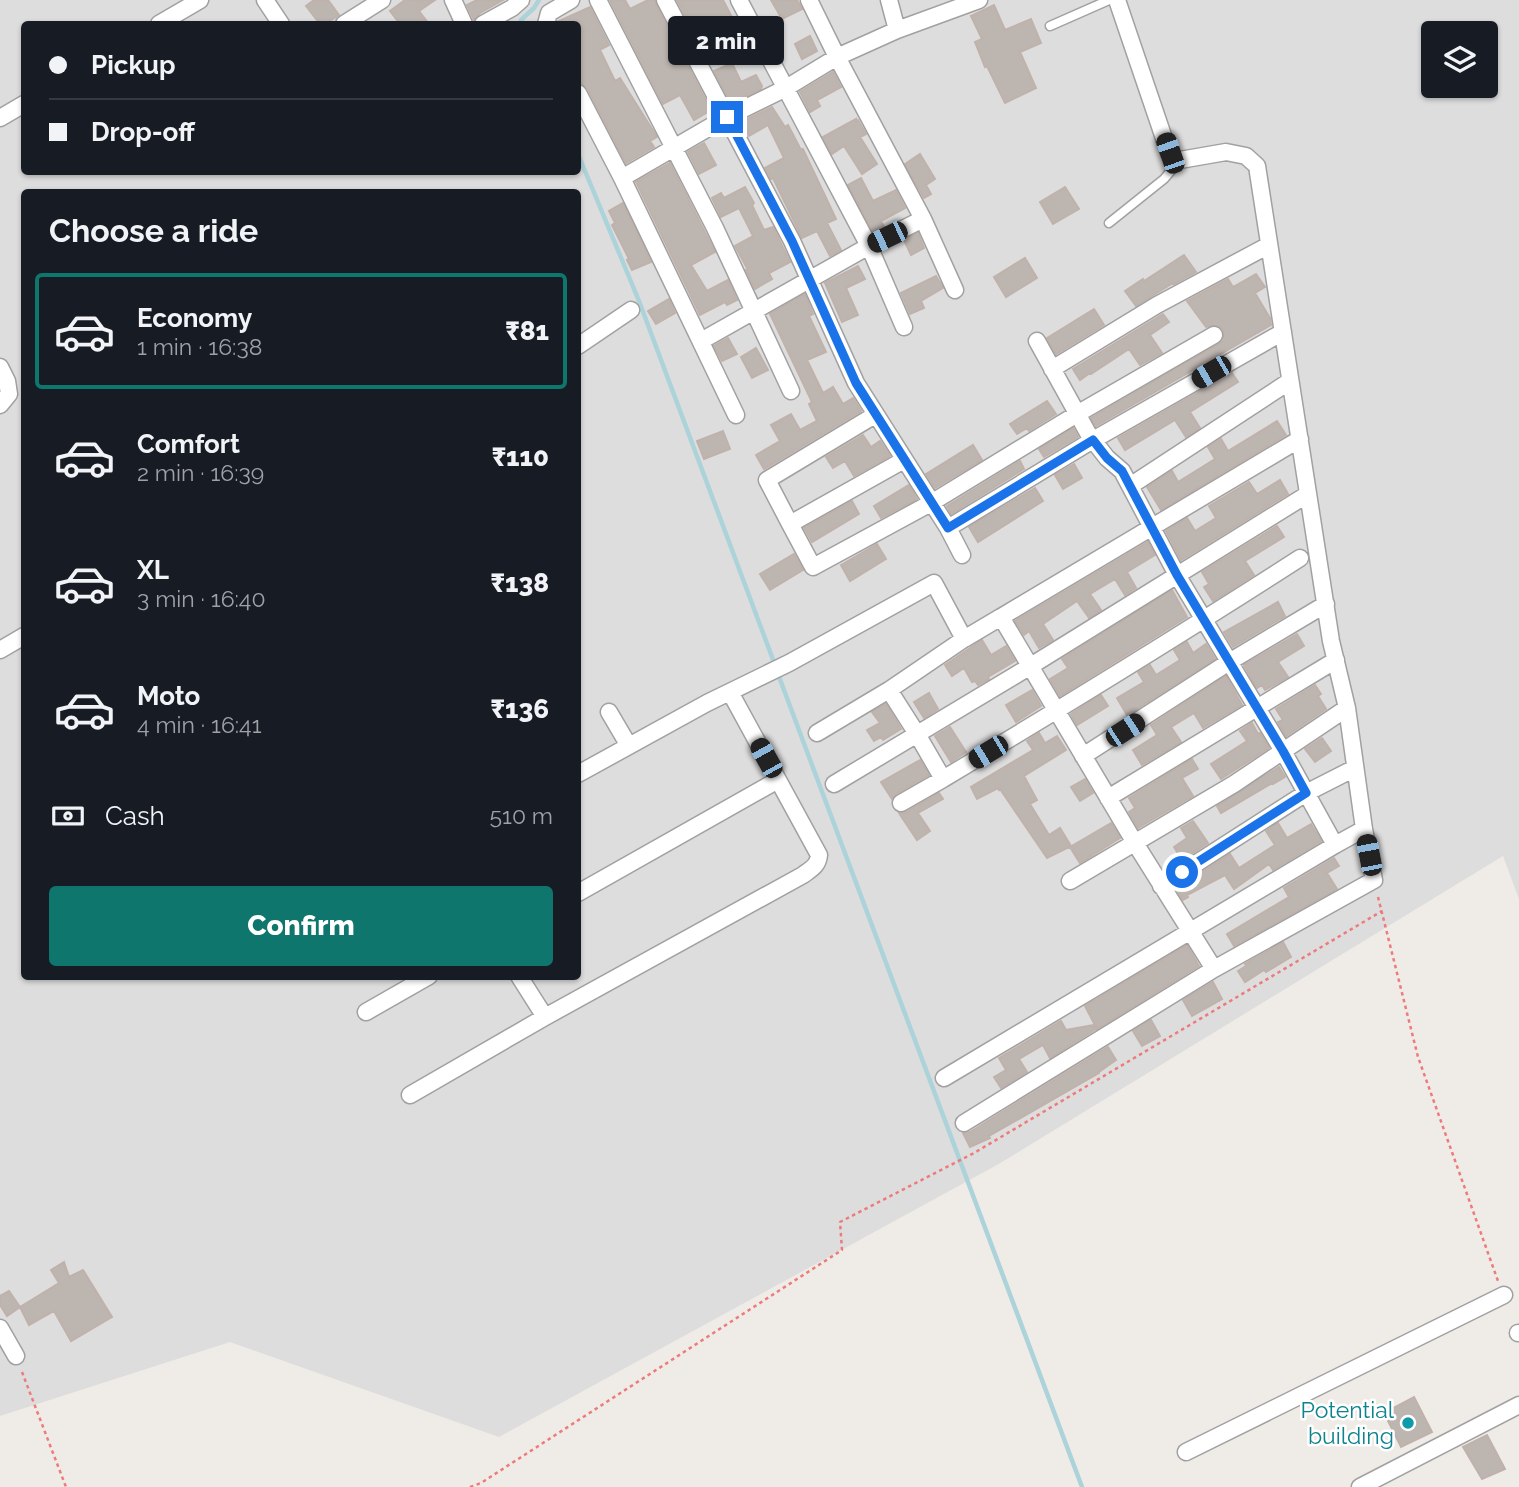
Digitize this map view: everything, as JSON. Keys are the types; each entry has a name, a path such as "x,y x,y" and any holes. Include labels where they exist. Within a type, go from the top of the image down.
{"street":[{"path":"164,21 200,0"},
{"path":"265,0 279,21"},
{"path":"349,21 382,0"},
{"path":"453,0 463,21"},
{"path":"488,21 521,0"},
{"path":"547,21 549,13 571,0"},
{"path":"598,0 715,229 791,391"},
{"path":"665,0 792,241 856,383 948,528 962,555"},
{"path":"739,0 869,246 904,327"},
{"path":"809,0 923,219 955,290"},
{"path":"889,0 897,30"},
{"path":"964,1123 1214,969 1374,880 1347,708 1326,604 1257,166 1246,156 1226,152 1174,159 1117,0"},
{"path":"622,178 838,57 969,2"},
{"path":"581,99 736,415"},
{"path":"0,118 21,106"},
{"path":"701,341 869,246 923,219"},
{"path":"1052,369 1157,305 1269,244"},
{"path":"581,344 631,310"},
{"path":"948,528 1093,440 1283,332"},
{"path":"875,415 767,480 813,567 931,503 1214,335"},
{"path":"1037,341 1093,440 1122,471 1203,621 1283,751 1335,845"},
{"path":"0,367 7,380 9,394 0,405"},
{"path":"1130,485 1290,381"},
{"path":"817,733 889,690 964,639 1300,439"},
{"path":"790,524 904,460"},
{"path":"834,784 1308,494"},
{"path":"901,803 1056,712 1300,558"},
{"path":"581,772 934,583 964,639"},
{"path":"1083,757 1229,662 1326,604"},
{"path":"1001,617 1161,886 1214,969"},
{"path":"0,650 21,638"},
{"path":"1108,798 1336,660"},
{"path":"889,690 943,779"},
{"path":"410,1096 545,1017 815,867 819,855 730,692"},
{"path":"1070,881 1234,784 1347,708"},
{"path":"609,712 629,746"},
{"path":"1161,886 1306,793 1355,768"},
{"path":"581,891 778,780"},
{"path":"944,1079 1364,829"},
{"path":"366,1012 422,980"},
{"path":"522,980 545,1017"},
{"path":"1186,1452 1504,1295"},
{"path":"0,1328 16,1356"},
{"path":"1360,1487 1519,1405"}],"lane":[{"path":"1050,26 1109,0"},
{"path":"1109,223 1164,179 1180,160"}],"path":[{"path":"1374,880 1418,1057 1504,1295"},
{"path":"470,1487 481,1483 842,1250 840,1222 974,1153 1382,911"},
{"path":"16,1356 66,1487"}],"shaded area":[{"path":"0,0 1519,0 1519,899 1503,856 997,1165 499,1437 230,1342 0,1416"}],"building":[{"path":"314,0 328,0 339,15 330,21 318,21 306,6"},
{"path":"405,0 435,0 419,11 427,21 398,21 390,11"},
{"path":"477,0 503,0 480,13 474,20 467,5"},
{"path":"610,0 625,0 630,9 648,0 655,0 711,110 694,120 680,95 663,104"},
{"path":"677,0 723,0 746,53 732,60 720,38 702,48"},
{"path":"771,0 797,0 802,9 782,19"},
{"path":"994,5 1005,30 1031,19 1041,43 1020,52 1036,88 1005,103 975,42 982,39 971,16"},
{"path":"590,7 609,45 600,50 615,81 620,78 657,137 650,141 654,147 626,163 587,88 581,84 581,21 559,21"},
{"path":"810,36 817,51 802,59 795,44"},
{"path":"732,63 741,82 756,75 762,86 761,89 731,103 714,71"},
{"path":"833,72 841,87 817,100 820,106 810,112 800,92"},
{"path":"772,107 785,127 788,125 801,150 803,149 836,219 827,223 841,250 830,256 817,231 802,238 773,178 771,179 765,168 784,158 768,125 749,136 741,122"},
{"path":"856,119 866,134 860,137 877,164 862,174 844,146 832,154 823,137"},
{"path":"704,143 716,165 699,174 688,152"},
{"path":"920,154 935,179 926,185 931,194 924,198 905,164"},
{"path":"670,163 715,252 691,265 707,291 728,280 737,300 727,305 725,302 700,315 636,182"},
{"path":"861,178 873,201 896,190 905,208 881,221 884,227 873,232 848,185"},
{"path":"745,187 764,230 773,227 790,262 769,273 772,279 755,289 735,246 753,236 739,208 721,217 712,198 721,193 724,198"},
{"path":"1065,187 1079,209 1053,224 1040,202"},
{"path":"623,203 651,262 632,270 612,225 615,223 609,211"},
{"path":"918,233 924,248 911,255 904,240"},
{"path":"1184,255 1196,272 1136,306 1125,291"},
{"path":"1025,258 1037,278 1006,297 994,277"},
{"path":"858,266 865,279 846,288 858,315 842,322 825,283"},
{"path":"1256,274 1265,287 1255,293 1270,318 1271,325 1096,426 1091,418 1223,341 1223,329 1215,325 1206,327 1187,301 1228,279 1233,287"},
{"path":"936,276 943,288 921,301 924,308 910,314 901,293"},
{"path":"805,294 813,314 809,316 826,352 807,360 823,393 833,387 843,404 853,398 861,411 764,469 756,455 780,441 771,425 791,414 800,430 817,421 809,404 812,402 770,314"},
{"path":"669,299 675,313 656,324 648,311"},
{"path":"1094,309 1104,325 1056,354 1047,338"},
{"path":"1163,314 1169,322 1150,335 1162,353 1140,365 1129,349 1080,380 1073,369"},
{"path":"728,338 737,354 722,361 714,346"},
{"path":"756,348 768,370 752,378 741,357"},
{"path":"1232,373 1238,382 1190,412 1200,428 1186,437 1175,420 1125,450 1118,438"},
{"path":"1047,401 1056,414 1029,431 1027,428 1017,434 1010,424"},
{"path":"1277,421 1286,435 1161,510 1147,487 1172,471 1178,482 1215,459 1208,447 1221,439 1228,451"},
{"path":"1073,428 1078,437 1044,457 1039,449"},
{"path":"723,431 730,449 704,459 697,441"},
{"path":"863,435 871,447 880,441 890,456 854,476 845,461 833,468 826,457"},
{"path":"973,445 982,460 935,488 926,474"},
{"path":"1020,461 1024,469 951,514 947,506"},
{"path":"1074,464 1082,478 1063,489 1055,475"},
{"path":"1280,480 1288,494 1181,560 1166,531 1187,518 1195,531 1216,518 1209,506 1249,482 1257,494"},
{"path":"909,485 917,499 881,518 874,506"},
{"path":"1035,488 1043,501 978,542 969,527"},
{"path":"852,501 859,514 812,542 804,528"},
{"path":"1277,526 1284,537 1245,561 1254,575 1213,601 1204,587 1209,584 1202,572"},
{"path":"1148,542 1155,555 1127,572 1136,588 1125,595 1115,579 1090,594 1101,610 1089,618 1077,601 1043,624 1053,640 1039,648 1029,631 1024,635 1015,621"},
{"path":"877,544 886,559 850,581 841,565"},
{"path":"794,554 803,570 770,590 760,574"},
{"path":"1172,590 1187,617 1060,696 1050,679 1068,668 1062,659"},
{"path":"1278,602 1285,616 1233,647 1224,632"},
{"path":"1297,634 1304,646 1278,662 1288,677 1265,690 1262,685 1257,688 1244,665"},
{"path":"982,640 991,655 1006,646 1015,661 978,685 975,681 972,682 964,668 952,676 945,665"},
{"path":"1187,642 1193,653 1206,644 1215,659 1127,715 1117,698 1144,682 1138,672 1150,665 1156,675 1180,660 1174,650"},
{"path":"1226,676 1242,705 1203,728 1194,713 1171,727 1181,742 1142,765 1133,750 1157,735 1151,725"},
{"path":"1315,685 1326,709 1286,736 1278,722 1283,720 1276,709"},
{"path":"1032,690 1041,706 1016,722 1006,705"},
{"path":"929,693 938,709 924,718 914,702"},
{"path":"1101,695 1108,706 1077,725 1071,714"},
{"path":"886,704 901,729 883,740 881,737 874,741 867,730 880,723 872,712"},
{"path":"1252,723 1269,748 1221,779 1211,764 1247,741 1240,731"},
{"path":"950,727 966,752 951,762 935,736"},
{"path":"1039,733 1045,743 1057,736 1066,750 1024,776 1037,800 1030,804 1049,835 1060,828 1071,846 1047,858 1000,789 977,799 971,787 1033,750 1027,741"},
{"path":"1322,738 1331,751 1315,762 1305,749"},
{"path":"1192,759 1198,769 1182,778 1193,796 1138,828 1129,812 1135,808 1129,798"},
{"path":"920,760 929,775 892,799 881,782"},
{"path":"1279,767 1285,777 1221,813 1217,806"},
{"path":"1085,779 1093,793 1080,801 1071,787"},
{"path":"939,793 943,799 918,813 930,831 917,840 899,813 906,812"},
{"path":"1193,821 1208,843 1182,860 1174,847 1187,838 1181,828"},
{"path":"1111,823 1120,838 1080,863 1070,847"},
{"path":"1278,823 1287,838 1311,824 1321,841 1273,870 1269,864 1234,889 1225,875 1187,895 1183,900 1176,889 1230,854 1239,868 1275,845 1266,831"},
{"path":"1334,858 1339,866 1327,873 1337,889 1234,946 1227,934 1289,897 1284,888"},
{"path":"1283,942 1291,957 1245,982 1238,971"},
{"path":"1187,945 1199,966 1097,1029 1085,1006"},
{"path":"1213,982 1222,999 1192,1016 1183,1000"},
{"path":"1151,1020 1160,1036 1142,1046 1133,1031"},
{"path":"1061,1021 1066,1030 1093,1025 1096,1029 1050,1058 1043,1045 1019,1059 1027,1072 1001,1088 994,1077 1006,1070 999,1058"},
{"path":"1108,1047 1116,1060 1099,1073 989,1136 990,1138 970,1147 963,1133 970,1132"},
{"path":"64,1262 69,1277 83,1270 112,1317 71,1341 54,1311 29,1325 20,1307 59,1283 51,1270"},
{"path":"9,1291 20,1307 7,1316 0,1305 0,1296"},
{"name":"Potential building","path":"1414,1397 1432,1432 1401,1447 1384,1413"},
{"path":"1487,1435 1505,1469 1482,1479 1463,1447"}],"waterway":[{"path":"522,21 539,0"},
{"path":"581,161 639,301 775,665"},
{"path":"778,674 1082,1487"}],"place":[{"name":"Potential building","path":"1408,1423"}],"route":[{"path":"727,117 792,241 865,400 948,528 1093,440 1122,471 1177,575 1306,793 1182,872"}]}
